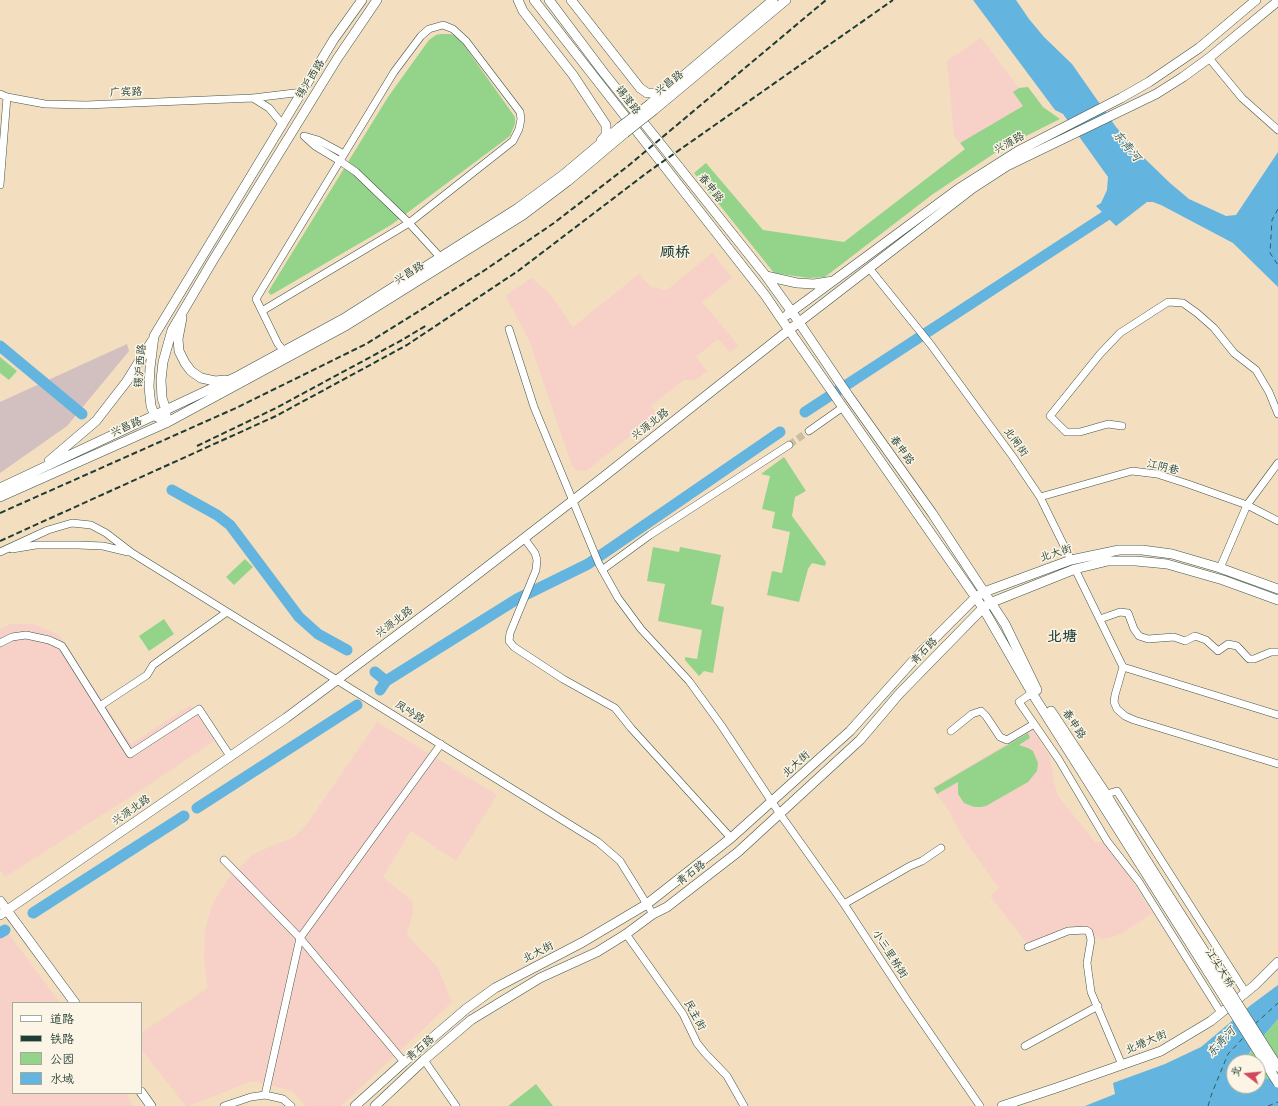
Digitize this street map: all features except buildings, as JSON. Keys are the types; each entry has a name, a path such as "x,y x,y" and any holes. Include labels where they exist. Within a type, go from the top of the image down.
{"main road":[{"name":"锡沪西路","path":"155,416 151,406 149,387 154,336 334,39 362,0"},
{"name":"锡沪西路","path":"166,423 166,410 162,398 161,380 163,362 172,330 337,59 377,0"},
{"path":"518,0 523,11 573,75 606,125 606,135 598,145"},
{"name":"锡澄路","path":"534,0 703,216"},
{"name":"春申路","path":"549,0 604,73 766,276 848,395 932,512 984,592 986,606 1032,693 1102,796"},
{"path":"571,0 640,88 647,93 658,93 672,86"},
{"name":"兴昌路","path":"652,107 672,86 774,0"},
{"name":"兴昌路","path":"0,488 238,376 343,319 518,208 563,175 598,145 622,130 652,107 786,0"},
{"name":"兴源路","path":"782,320 969,181 1018,150 1121,98 1149,82 1199,48 1256,0"},
{"path":"1209,58 1278,1"},
{"name":"兴源路","path":"789,330 973,188 1007,166 1156,94 1209,58"},
{"name":"兴昌路","path":"0,497 166,423 347,326 523,214 568,181 622,130"},
{"name":"春申路","path":"703,216 765,295 975,598 986,606 1004,624 1037,690 1145,865"},
{"path":"221,227 230,233"},
{"path":"766,276 797,283 814,284 834,280"},
{"path":"184,310 178,339 179,351 191,371 208,380 224,380 238,376"},
{"name":"兴源北路","path":"4,913 286,718 448,597 789,330"},
{"path":"24,477 52,460 96,421 127,381 154,336"},
{"path":"155,416 166,423"},
{"name":"北大街","path":"355,1106 466,1009 495,988 583,942 647,904 731,838 850,732 921,652 975,598 984,592 1119,550 1142,550 1172,554 1220,568 1278,589"},
{"name":"北大街","path":"986,606 1073,564 1108,561 1136,561 1167,564 1223,580 1278,600"},
{"name":"青石路","path":"375,1106 424,1060 471,1020 540,978 597,952 626,934 653,914 667,907 738,852 860,740 899,694 986,606"},
{"name":"江尖大桥","path":"1145,865 1278,1067"},
{"name":"江尖大桥","path":"1145,865 1278,1082"},
{"path":"0,901 4,913 74,1002"},
{"name":"北塘大街","path":"1002,1106 1161,1051 1211,1022 1246,993 1278,962"},
{"path":"142,1093 151,1106"}],"street":[{"path":"262,311 409,223 513,141 522,119 520,112 466,41 453,29 444,25 429,29 421,36 394,72 256,299 278,344 284,351"},
{"path":"1209,58 1242,98 1278,130"},
{"name":"广宾路","path":"0,94 7,97 45,104 86,105 254,98 303,92"},
{"path":"0,185 7,97"},
{"path":"254,98 269,108 283,125"},
{"path":"293,130 304,136 318,140 342,158 409,223 440,258"},
{"name":"北闸街","path":"869,268 931,345 1013,457 1040,497 1123,667"},
{"path":"1122,426 1108,424 1080,432 1066,432 1050,416 1100,354 1120,333 1168,302 1183,303 1197,313 1214,328 1234,353 1256,370 1269,392 1278,414"},
{"name":"小三里桥街","path":"509,329 534,407 591,545 618,598 641,629 689,681 721,725 780,814 844,904 907,1000 980,1106"},
{"path":"809,431 843,407"},
{"path":"601,567 789,444"},
{"path":"1220,568 1247,505 1278,463"},
{"name":"江阴巷","path":"1040,497 1132,471 1157,474 1247,505 1278,521"},
{"path":"1,551 48,530 72,523 91,525 106,533 132,553"},
{"path":"524,538 535,553 537,560 536,570 510,633 509,641 514,647 563,679 615,708 630,728 731,838"},
{"path":"1,551 36,545 78,545 103,546 132,553"},
{"name":"凤吟路","path":"132,553 598,842 620,861 653,914"},
{"path":"100,706 148,675 153,665 227,612"},
{"path":"1100,619 1120,612 1128,613 1134,629 1139,636 1148,639 1174,637 1185,641 1195,636 1206,640 1218,651 1228,644 1237,646 1249,659 1254,659 1272,652 1278,652"},
{"path":"0,643 12,637 26,635 49,640 62,646 130,754 199,709 230,756"},
{"path":"1278,715 1123,667 1114,702 1117,709 1125,716 1134,720 1278,764"},
{"path":"1032,693 1019,702 1059,760 1107,840 1139,882 1221,1013"},
{"path":"951,731 972,714 981,710 1000,737 1007,740 1034,724"},
{"path":"266,1095 300,938 441,744"},
{"path":"1102,796 1117,791 1246,993"},
{"path":"844,904 910,866 922,861 941,848"},
{"path":"224,860 300,938 404,1062"},
{"path":"1028,947 1068,930 1086,930 1089,932 1091,940 1088,963 1092,992 1122,1065"},
{"name":"民主街","path":"626,934 683,1014 705,1053 727,1076 744,1106"},
{"path":"1025,1046 1098,1006"},
{"path":"424,1060 456,1106"},
{"path":"224,1106 250,1097 266,1095 283,1099 291,1106"}],"shaded area":[{"path":"981,38 1019,88 1014,93 1023,106 960,143 954,136 947,61"},
{"path":"712,253 732,278 702,302 739,346 730,352 718,339 696,357 707,371 696,380 684,380 651,406 657,415 586,471 576,470 572,466 529,340 506,296 531,278 550,294 573,327 639,274 651,287 667,290"},
{"path":"127,344 129,351 67,426 0,473 0,402"},
{"path":"11,624 33,624 59,635 131,744 191,705 214,741 141,790 5,877 0,870 0,629"},
{"path":"377,722 497,795 456,861 411,831 383,877 412,901 413,912 407,935 438,968 452,1002 341,1106 306,1106 292,1091 252,1081 190,1106 186,1106 142,1050 142,1032 208,988 204,959 205,929 213,903 228,879 253,854 294,837 307,824"},
{"path":"1032,729 1050,757 1058,796 1095,842 1104,842 1109,844 1152,913 1123,933 1102,939 1077,928 1068,927 1059,929 1036,943 1027,943 990,896 999,888 963,838 949,811 932,788"},
{"path":"8,933 59,1002 12,1002 12,1094 127,1094 133,1106 0,1106 0,938"}],"green space":[{"path":"441,34 456,36 461,41 515,117 515,124 510,136 391,225 271,295 268,292 388,97 429,40 436,35"},
{"path":"1028,87 1043,107 1060,119 1004,147 933,194 825,277 809,278 774,273 694,173 706,163 763,230 844,242 965,149 960,143 1023,106 1013,92 1019,88"},
{"path":"0,357 17,371 9,380 0,373"},
{"path":"784,457 806,491 795,497 792,516 826,562 825,566 812,563 808,569 799,602 767,595 772,571 782,573 790,532 772,528 775,512 762,509 770,476 761,474"},
{"path":"653,547 679,552 680,547 721,555 711,604 724,607 713,673 704,671 699,676 685,660 685,657 697,659 702,630 658,621 665,584 647,581"},
{"path":"245,559 253,567 234,585 226,577"},
{"path":"164,619 174,634 149,651 139,636"},
{"path":"1028,733 1030,738 1019,745 1033,751 1038,763 1037,771 1028,782 986,806 981,807 974,807 964,803 958,794 958,782 937,794 934,788"},
{"path":"1278,1019 1278,1076 1266,1079 1266,1054 1249,1054"},
{"path":"536,1084 553,1106 508,1106"}],"water":[{"name":"东青河","path":"973,0 1016,0 1044,37 1072,64 1116,127 1139,153 1189,199 1226,216 1236,215 1278,152 1278,287 1233,243 1161,205 1153,202 1147,202 1116,226 1096,206 1101,203 1107,190 1108,177 1063,114 1055,110"},
{"name":"东青河","path":"1278,985 1278,1019 1249,1054 1226,1054 1226,1094 1266,1094 1266,1079 1278,1076 1278,1106 1085,1106 1115,1094 1113,1083 1165,1064 1201,1047 1251,1005"}],"waterway":[{"path":"805,412 1117,207"},
{"path":"0,346 82,414"},
{"path":"380,690 386,681 517,599 588,564 780,432"},
{"path":"172,490 217,515 230,525 299,617 318,634 347,650"},
{"path":"375,672 386,681"},
{"path":"197,808 357,705"},
{"path":"33,913 184,816"},
{"path":"0,933 5,930"}],"ferry route":[{"path":"1278,209 1272,220 1270,253 1278,265"},
{"path":"1255,1024 1278,1003"},
{"path":"1208,1106 1228,1054 1244,1037"},
{"path":"1268,1106 1278,1102"}],"tunnel":[{"path":"789,445 809,431"}],"railway":[{"path":"0,513 236,408 366,344 482,272 554,223 628,166 826,0"},
{"path":"0,541 276,416 407,345 518,271 648,172 893,0"},
{"path":"197,446 276,408 427,325"}],"district":[{"name":"顾桥","path":"675,252"},
{"name":"北塘","path":"1062,636"}]}
